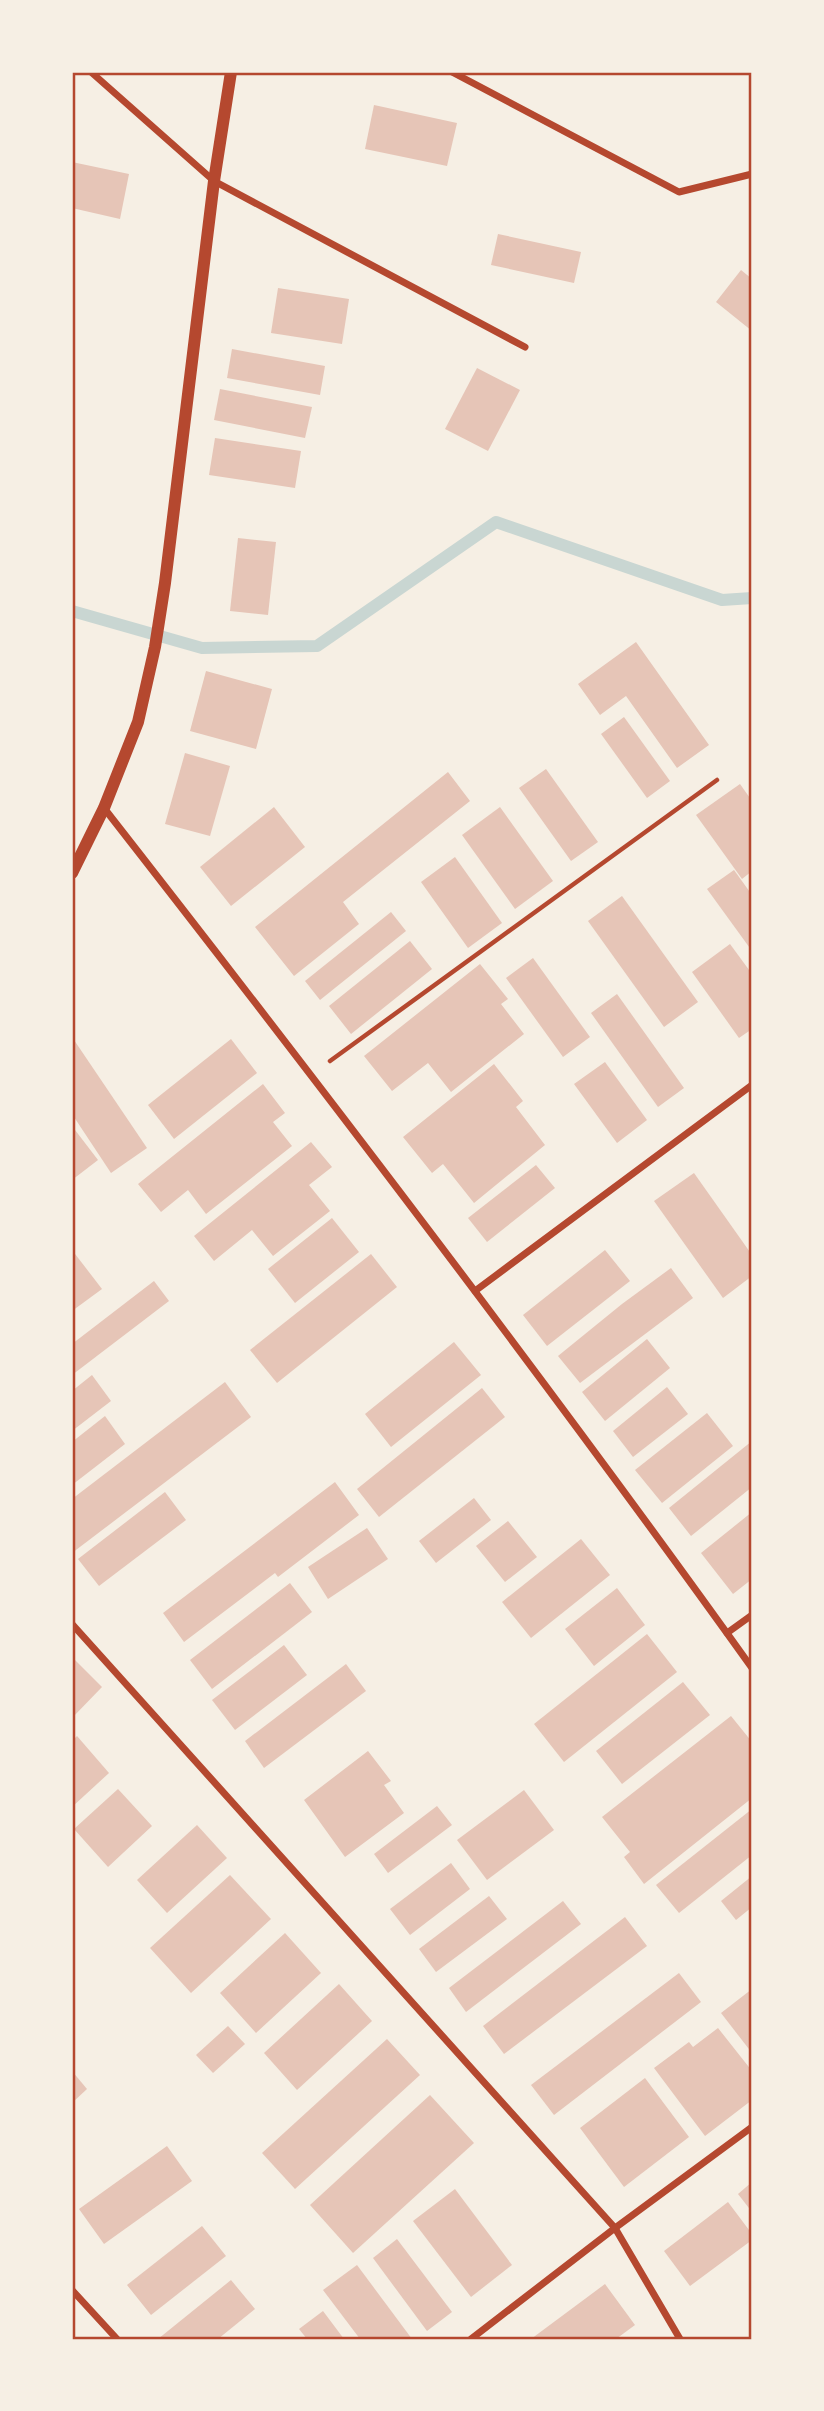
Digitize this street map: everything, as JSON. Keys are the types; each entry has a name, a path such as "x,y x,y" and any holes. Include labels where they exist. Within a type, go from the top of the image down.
{"street":[{"path":"91,72 214,181 526,347"},
{"path":"72,873 104,808 138,722 155,648 214,181 231,72"},
{"path":"452,72 679,191 752,174"},
{"path":"104,808 312,1075 475,1291 752,1668"},
{"path":"475,1291 752,1085"},
{"path":"727,1633 752,1615"},
{"path":"72,1623 615,2228 680,2339"},
{"path":"471,2339 752,2127"},
{"path":"72,2290 117,2339"}],"path":[{"path":"312,1075 717,780"}],"building":[{"path":"374,105 457,123 447,166 365,149"},
{"path":"72,162 129,174 120,219 72,208"},
{"path":"498,234 581,252 574,283 491,265"},
{"path":"741,270 752,279 752,331 716,302"},
{"path":"278,288 349,299 342,344 271,333"},
{"path":"232,349 325,366 320,395 227,378"},
{"path":"477,368 520,390 488,451 445,429"},
{"path":"220,389 312,407 305,438 214,420"},
{"path":"215,438 301,451 295,488 209,475"},
{"path":"238,538 276,542 268,615 230,611"},
{"path":"636,642 709,745 677,768 626,696 600,715 578,684"},
{"path":"206,671 272,689 256,749 190,731"},
{"path":"624,717 670,781 647,798 601,734"},
{"path":"185,753 230,766 210,836 165,824"},
{"path":"546,769 598,842 571,861 519,788"},
{"path":"448,772 470,801 343,902 359,924 294,976 255,927"},
{"path":"740,784 752,801 752,871 742,879 696,815"},
{"path":"274,807 305,847 231,906 200,867"},
{"path":"500,807 553,881 515,909 462,835"},
{"path":"455,857 502,923 468,948 421,882"},
{"path":"734,870 752,895 752,951 707,889"},
{"path":"622,896 698,1002 664,1027 588,921"},
{"path":"391,912 406,931 320,1000 305,981"},
{"path":"410,941 432,969 351,1034 329,1006"},
{"path":"730,944 752,974 752,1029 739,1038 692,972"},
{"path":"533,958 590,1037 563,1057 506,978"},
{"path":"480,964 508,999 501,1004 524,1034 451,1092 428,1063 392,1091 364,1056"},
{"path":"617,994 684,1088 658,1107 591,1013"},
{"path":"72,1037 147,1148 111,1173 72,1114"},
{"path":"231,1039 257,1073 174,1139 148,1105"},
{"path":"605,1062 647,1120 617,1143 574,1084"},
{"path":"494,1064 523,1101 516,1107 545,1145 474,1203 443,1164 432,1173 403,1137"},
{"path":"263,1084 285,1113 273,1122 292,1146 206,1214 188,1190 161,1212 138,1184"},
{"path":"72,1126 98,1160 72,1180"},
{"path":"311,1142 332,1167 309,1185 330,1211 273,1256 252,1230 214,1261 194,1236"},
{"path":"536,1165 555,1188 487,1242 468,1218"},
{"path":"694,1173 752,1255 752,1276 723,1298 654,1201"},
{"path":"332,1218 359,1252 295,1303 268,1269"},
{"path":"72,1250 102,1289 72,1311"},
{"path":"605,1250 630,1281 547,1346 523,1315"},
{"path":"371,1254 397,1287 277,1383 250,1350"},
{"path":"671,1268 693,1298 580,1383 558,1356"},
{"path":"154,1281 169,1301 72,1375 72,1344"},
{"path":"647,1339 670,1368 605,1421 582,1392"},
{"path":"454,1342 481,1375 391,1447 365,1414"},
{"path":"92,1375 111,1401 72,1431 72,1391"},
{"path":"225,1382 251,1417 72,1553 72,1499"},
{"path":"667,1387 688,1414 633,1457 613,1431"},
{"path":"482,1388 505,1417 379,1517 357,1489"},
{"path":"707,1413 733,1446 662,1503 635,1470"},
{"path":"105,1416 125,1444 72,1485 72,1442"},
{"path":"752,1441 752,1487 691,1536 669,1508"},
{"path":"335,1482 359,1515 278,1577 275,1573 184,1642 163,1613"},
{"path":"165,1492 186,1520 99,1586 78,1559"},
{"path":"474,1498 491,1520 436,1563 419,1541"},
{"path":"752,1512 752,1579 733,1594 701,1553"},
{"path":"508,1521 537,1557 505,1582 476,1546"},
{"path":"367,1528 388,1559 328,1599 308,1567"},
{"path":"581,1539 610,1575 531,1638 502,1602"},
{"path":"290,1583 312,1612 212,1689 190,1660"},
{"path":"617,1588 645,1625 594,1666 565,1629"},
{"path":"647,1634 677,1672 564,1762 534,1724"},
{"path":"284,1645 307,1675 235,1730 212,1700"},
{"path":"72,1657 102,1687 72,1718"},
{"path":"346,1664 366,1691 264,1768 245,1741"},
{"path":"683,1682 710,1715 622,1784 596,1751"},
{"path":"731,1716 752,1742 752,1798 644,1884 624,1857 630,1852 602,1817"},
{"path":"77,1736 109,1773 72,1807 72,1741"},
{"path":"368,1751 391,1781 384,1785 404,1813 345,1857 304,1800"},
{"path":"118,1789 152,1826 108,1867 74,1829"},
{"path":"524,1790 554,1830 487,1880 457,1840"},
{"path":"437,1806 452,1825 388,1873 374,1854"},
{"path":"752,1809 752,1855 679,1913 656,1885"},
{"path":"197,1825 227,1858 167,1913 137,1880"},
{"path":"451,1863 470,1889 410,1935 390,1909"},
{"path":"230,1875 271,1919 191,1993 150,1948"},
{"path":"752,1876 752,1907 736,1920 721,1901"},
{"path":"489,1896 507,1919 436,1972 419,1949"},
{"path":"563,1901 581,1924 466,2012 449,1988"},
{"path":"625,1917 647,1946 504,2054 483,2026"},
{"path":"285,1933 321,1973 256,2033 220,1993"},
{"path":"679,1973 701,2002 554,2115 531,2085"},
{"path":"339,1984 372,2021 297,2090 264,2053"},
{"path":"752,1989 752,2053 721,2013"},
{"path":"228,2026 245,2044 213,2073 196,2055"},
{"path":"718,2028 752,2071 752,2100 705,2136 654,2068 689,2042 693,2047"},
{"path":"387,2039 420,2075 295,2189 262,2153"},
{"path":"72,2071 87,2089 72,2103"},
{"path":"645,2078 689,2137 624,2187 580,2128"},
{"path":"430,2095 474,2143 353,2253 310,2205"},
{"path":"167,2146 192,2181 104,2244 79,2209"},
{"path":"752,2182 752,2212 738,2194"},
{"path":"455,2189 512,2265 471,2297 413,2221"},
{"path":"728,2202 752,2234 752,2240 690,2286 664,2251"},
{"path":"202,2226 226,2256 151,2315 127,2285"},
{"path":"397,2239 452,2312 427,2331 373,2258"},
{"path":"357,2265 412,2339 360,2339 323,2290"},
{"path":"231,2280 255,2309 218,2339 158,2339"},
{"path":"605,2284 635,2325 616,2339 531,2339"},
{"path":"323,2311 344,2339 307,2339 299,2329"}],"waterway":[{"path":"72,611 202,648 317,646 496,522 722,600 752,598"}]}
